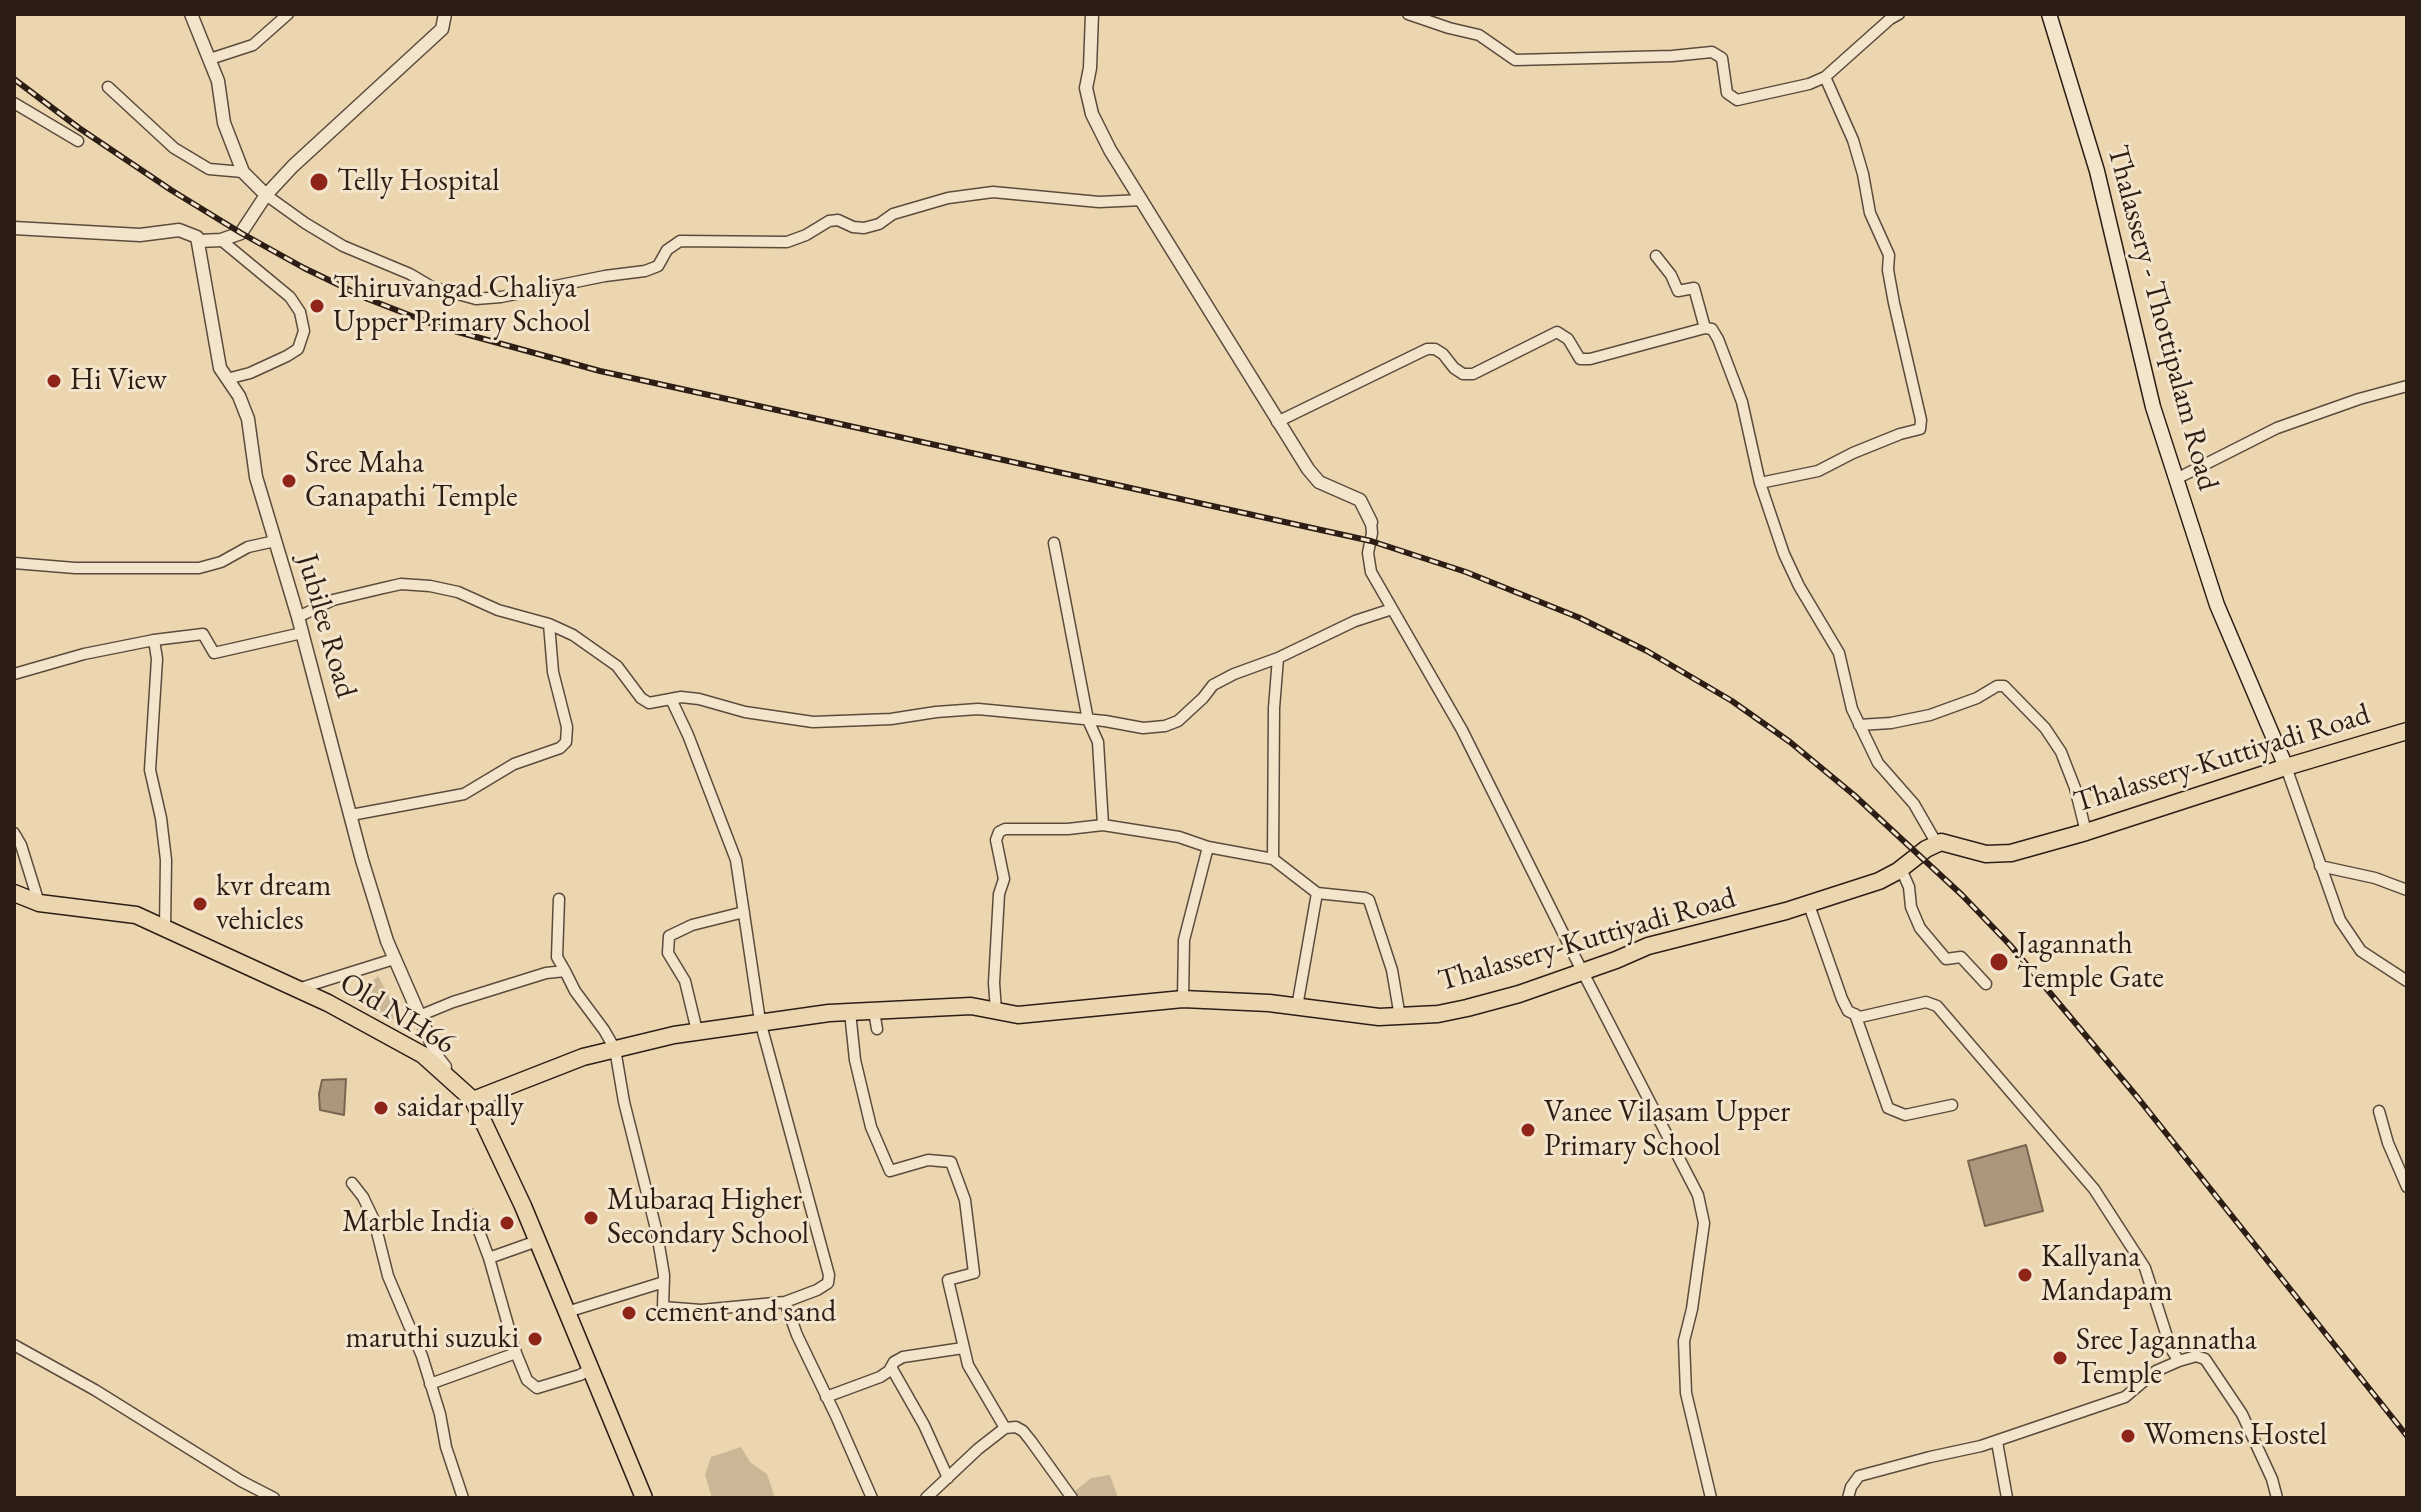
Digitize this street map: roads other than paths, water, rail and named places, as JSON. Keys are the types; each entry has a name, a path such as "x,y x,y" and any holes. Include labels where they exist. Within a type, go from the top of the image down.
{"main road":[{"name":"Thalassery - Thottipalam Road","path":"2049,14 2097,171 2153,407 2217,605 2286,767"},
{"name":"Thalassery-Kuttiyadi Road","path":"473,1100 583,1057 615,1049 760,1021 850,1012 971,1006 1018,1015 1183,999 1269,1003 1379,1017 1467,1008 1583,972 1648,946 1809,905 1879,881 1937,844 1949,843 1986,854 2003,855 2407,731"},
{"name":"Old NH66","path":"14,893 39,903 136,915 165,928 328,1003 423,1055 473,1100 537,1241 644,1498"}],"street":[{"path":"191,14 218,81 224,123 243,172 266,195 343,246 410,274 432,287 476,299 645,271 658,266 667,250 680,241 787,242 829,221 838,220 864,228 879,224 893,214 948,198 993,192 1099,202 1142,200"},
{"path":"273,14 278,25"},
{"path":"210,59 253,45 288,14"},
{"path":"14,228 140,235 179,230 197,237 199,241 221,240 241,233 266,195 293,166 442,29 445,14"},
{"path":"1092,14 1086,88 1092,114 1110,150 1313,476 1330,488 1360,500 1371,522 1368,561 1371,572 1462,730 1698,1195 1704,1223 1692,1309 1684,1341 1685,1380 1711,1498"},
{"path":"1408,14 1479,35 1515,60 1712,52 1722,58 1727,93 1737,100 1809,84 1825,77 1899,14"},
{"path":"1760,483 1818,471 1853,453 1920,429 1921,420 1888,270 1889,255 1870,213 1853,140 1825,77"},
{"path":"108,87 174,148 209,169 243,172"},
{"path":"14,103 78,141"},
{"path":"221,240 290,297 300,312 304,331 298,349 287,356 250,373 227,379"},
{"name":"Jubilee Road","path":"199,241 220,368 239,396 248,419 256,477 298,617 366,874 394,959 438,1058 473,1100"},
{"path":"1656,256 1671,275 1678,291 1694,288 1705,328"},
{"path":"1277,422 1427,349 1443,354 1463,374 1473,374 1557,332 1564,334 1580,359 1585,360 1705,328 1712,329 1742,402 1760,483 1774,526 1799,586 1839,653 1852,709 1878,763 1914,804 1937,844"},
{"path":"2176,479 2277,428 2407,386"},
{"path":"14,563 75,568 199,568 221,562 248,547 275,541"},
{"path":"1054,543 1088,720 1098,742 1103,825"},
{"path":"298,617 333,600 401,584 430,586 458,592 498,610 549,624 573,635 617,666 641,698 649,703 681,697 699,699 745,712 813,722 891,719 978,709 1143,728 1178,721 1213,685 1355,621 1392,609"},
{"path":"351,815 464,794 514,764 560,748 566,742 567,727 553,672 549,624"},
{"path":"14,674 84,654 154,640 203,634 214,653 302,633"},
{"path":"154,640 157,659 150,770 161,818 166,860 165,928"},
{"path":"1273,859 1274,708 1278,658"},
{"path":"1859,725 1891,723 1930,715 1977,698 1997,686 2004,686 2045,728 2061,752 2075,788 2086,832"},
{"path":"559,899 557,957 575,991 615,1049 624,1102 657,1233 664,1282 663,1307 701,1310 785,1302 828,1283 829,1275 760,1021 736,860 671,699"},
{"path":"2286,767 2340,920 2361,951 2407,981"},
{"path":"996,1011 994,983 999,894 1004,879 996,840 999,832 1005,829 1068,829 1103,825 1179,837 1208,847 1273,859 1317,893 1369,900 1392,970 1400,1017"},
{"path":"14,833 21,845 39,903"},
{"path":"1183,999 1184,940 1208,847"},
{"path":"2320,866 2375,878 2407,890"},
{"path":"1901,869 1920,928 1946,959 1961,957 1986,984"},
{"path":"1297,1007 1317,893"},
{"path":"1809,905 1848,1011 1860,1017 1926,1002 1937,1006 2094,1189 2145,1268 2171,1349 2179,1361"},
{"path":"697,1031 685,981 668,953 669,936 692,925 744,912"},
{"path":"298,989 394,959"},
{"path":"419,1016 546,973 565,971"},
{"path":"874,1011 877,1029"},
{"path":"850,1012 855,1060 871,1127 890,1171 928,1160 951,1162 965,1200 974,1273 948,1280 971,1373 1005,1428"},
{"path":"1855,1014 1888,1108 1905,1115 1952,1105"},
{"path":"2379,1111 2388,1143 2407,1187"},
{"path":"352,1183 374,1220 388,1276 422,1356 463,1498"},
{"path":"473,1215 527,1380 537,1388 591,1369"},
{"path":"489,1258 537,1241"},
{"path":"567,1312 664,1282"},
{"path":"785,1302 797,1335 872,1498"},
{"path":"14,1345 274,1498"},
{"path":"826,1397 880,1377 903,1357 963,1348"},
{"path":"430,1384 516,1353"},
{"path":"1848,1498 1859,1476 1997,1442 2125,1397 2156,1371 2196,1356 2205,1359 2242,1414 2272,1479 2277,1498"},
{"path":"891,1367 924,1425 948,1478"},
{"path":"926,1498 978,1449 1005,1428 1016,1427 1023,1431 1072,1498"},
{"path":"1997,1442 2007,1498"}],"railway":[{"path":"14,79 79,128 241,233 368,299 440,327 600,371 1371,541 1466,572 1580,618 1647,651 1732,701 1790,742 1854,795 1962,895 2010,945 2138,1098 2407,1436"}],"place":[{"name":"Telly Hospital","path":"319,182"},
{"name":"Thiruvangad Chaliya Upper Primary School","path":"317,306"},
{"name":"Hi View","path":"54,381"},
{"name":"Sree Maha Ganapathi Temple","path":"289,481"},
{"name":"kvr dream vehicles","path":"200,904"},
{"name":"Jagannath Temple Gate","path":"1999,962"},
{"name":"saidar pally","path":"381,1108"},
{"name":"Vanee Vilasam Upper Primary School","path":"1528,1130"},
{"name":"Mubaraq Higher Secondary School","path":"591,1218"},
{"name":"Marble India","path":"507,1223"},
{"name":"Kallyana Mandapam","path":"2025,1275"},
{"name":"cement and sand","path":"629,1313"},
{"name":"maruthi suzuki","path":"535,1339"},
{"name":"Sree Jagannatha Temple","path":"2060,1358"},
{"name":"Womens Hostel","path":"2128,1436"}]}
